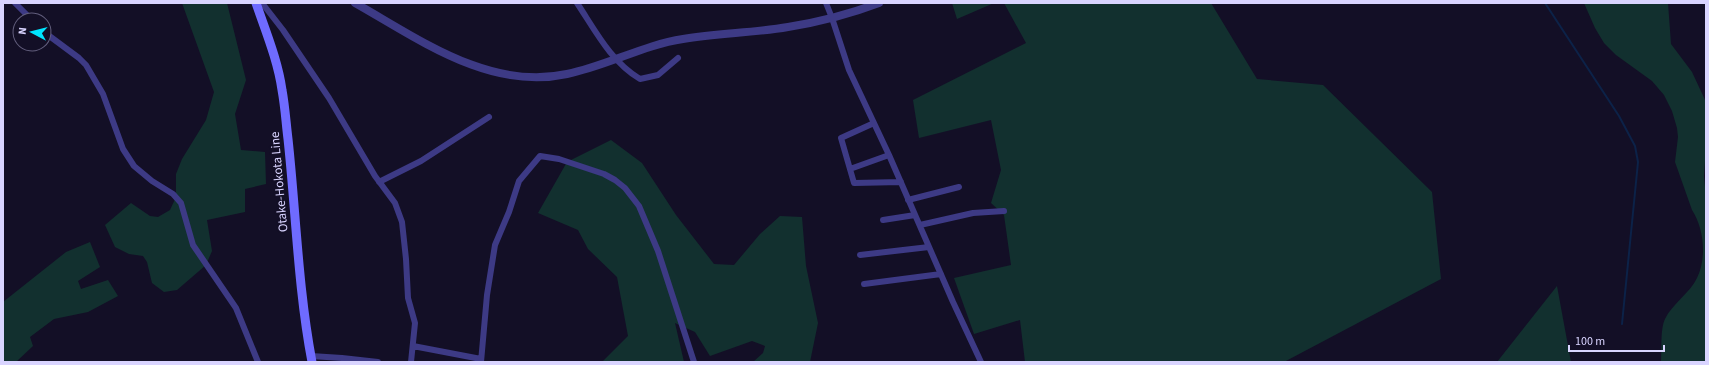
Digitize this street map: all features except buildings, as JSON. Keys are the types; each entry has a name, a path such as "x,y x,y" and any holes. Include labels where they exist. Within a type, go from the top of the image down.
{"main road":[{"name":"Otake-Hokota Line","path":"256,3 278,70 282,90 295,214 299,275 305,324 312,359"}],"street":[{"path":"15,3 24,12"},
{"path":"262,3 283,30 329,98 379,182 395,203 402,222 408,298 415,323 410,362"},
{"path":"354,3 446,54 486,70 526,76 555,76 568,74 615,60 669,41 706,35 788,27 832,18 879,3"},
{"path":"577,3 615,60 632,75 640,79 658,75 678,58"},
{"path":"826,3 849,70 889,155 981,362"},
{"path":"52,38 86,65 103,94 123,148 134,166 152,181 173,194 181,203 193,245 236,308 258,362"},
{"path":"379,182 421,161 489,117"},
{"path":"874,123 841,138 854,183 901,182"},
{"path":"850,169 889,155"},
{"path":"412,346 481,361 487,296 495,245 509,212 519,181 540,156 559,160 604,174 625,188 639,206 658,251 694,362"},
{"path":"908,200 959,187"},
{"path":"920,225 973,213 1004,211"},
{"path":"883,220 915,215"},
{"path":"860,254 929,247"},
{"path":"864,284 941,274"},
{"path":"312,359 342,358 356,361 378,362"}],"green space":[{"path":"182,3 227,3 246,80 235,114 241,150 265,152 266,184 245,189 245,212 207,220 212,251 206,265 177,290 164,292 152,283 147,262 143,256 129,254 115,247 105,225 131,203 150,216 158,217 170,210 176,197 176,174 182,159 206,120 214,92"},
{"path":"952,3 994,3 957,19"},
{"path":"1004,3 1211,3 1257,79 1323,85 1432,192 1441,279 1284,362 1025,362 1020,320 974,334 954,278 1011,265 1004,215 991,203 1001,170 991,120 919,138 913,100 1026,43"},
{"path":"1584,3 1668,3 1671,44 1692,72 1706,102 1706,147 1704,176 1706,197 1706,362 1661,362 1663,323 1672,308 1690,289 1697,278 1703,252 1703,243 1699,225 1692,210 1675,162 1678,137 1672,111 1664,95 1652,81 1616,55 1604,43 1595,28"},
{"path":"611,140 642,163 676,215 714,264 734,265 760,234 780,216 802,217 806,266 818,323 810,362 753,362 763,353 765,346 752,341 710,356 695,332 675,323 684,362 602,362 628,336 617,277 588,249 578,230 538,213 567,162"},
{"path":"90,242 100,267 78,281 81,289 108,280 118,296 88,312 54,319 30,337 33,346 16,362 3,362 3,302 66,252"},
{"path":"1557,286 1571,362 1497,362"}],"waterway":[{"path":"1545,3 1619,116 1635,146 1638,162 1622,324"}]}
